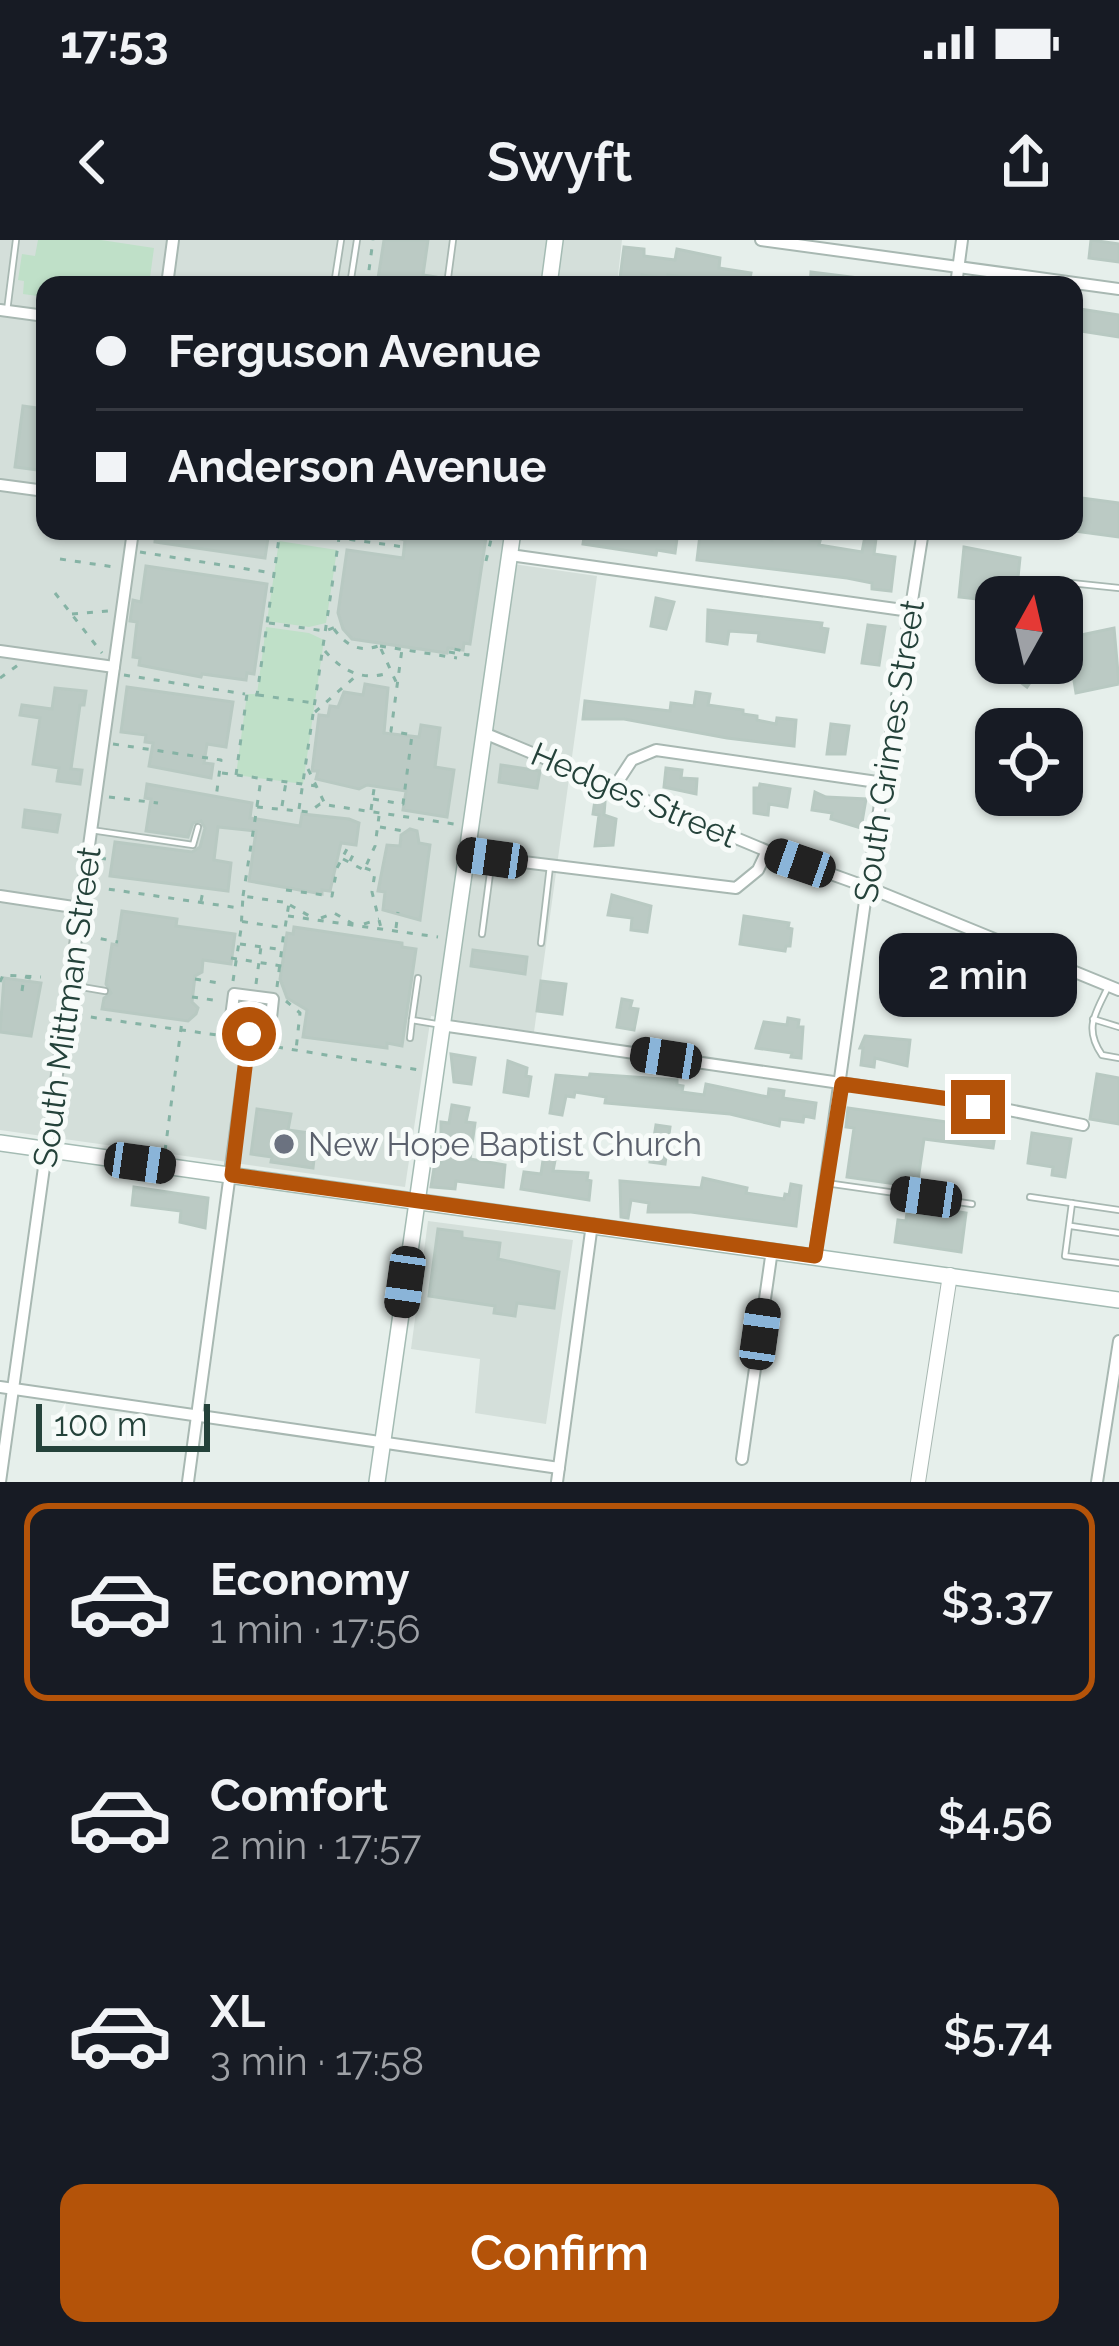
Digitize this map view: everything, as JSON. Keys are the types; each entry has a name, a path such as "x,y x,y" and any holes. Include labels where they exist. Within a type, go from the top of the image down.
{"main road":[{"path":"550,276 555,240"},
{"path":"377,1482 484,734 503,558 510,540"},
{"path":"0,1143 1119,1300"}],"street":[{"path":"168,276 172,240"},
{"path":"761,240 1024,276"},
{"path":"957,276 962,240"},
{"path":"1083,284 1119,289"},
{"path":"3,310 36,315"},
{"path":"0,485 36,490"},
{"name":"South Mittman Street","path":"1,1482 7,1388 48,1150 91,830 118,671 132,540"},
{"name":"South Grimes Street","path":"815,1256 922,540"},
{"path":"503,558 910,611"},
{"path":"0,651 118,671"},
{"name":"Hedges Street","path":"484,734 1114,987"},
{"path":"615,786 632,760 656,750 884,783"},
{"path":"466,855 736,888 758,870 767,851"},
{"path":"0,896 80,908"},
{"path":"234,994 273,999 268,1037 249,1034 229,1032 234,994"},
{"path":"442,1025 964,1101 1083,1125"},
{"path":"188,1482 249,1034"},
{"path":"557,1482 592,1225"},
{"path":"742,1459 772,1250"},
{"path":"918,1482 950,1275"},
{"path":"1096,1482 1119,1341"},
{"path":"7,1388 559,1468"}],"lane":[{"path":"3,310 16,240"},
{"path":"335,276 341,240"},
{"path":"351,276 357,240"},
{"path":"448,276 453,240"},
{"path":"0,271 11,272"},
{"path":"1083,584 1119,587"},
{"path":"91,830 194,845 198,827"},
{"path":"482,934 492,858"},
{"path":"541,943 550,866"},
{"path":"410,1038 418,978"},
{"path":"70,985 105,991"},
{"path":"1114,987 1094,1019 1091,1036 1102,1055 1119,1058"},
{"path":"1094,1019 1119,1027"},
{"path":"412,1020 442,1025"},
{"path":"826,1183 972,1204"},
{"path":"1030,1197 1119,1210"},
{"path":"1072,1203 1065,1256 1119,1262"},
{"path":"1069,1226 1119,1233"}],"path":[{"path":"368,276 373,240"},
{"path":"257,695 279,540"},
{"path":"299,810 339,540"},
{"path":"352,540 404,548"},
{"path":"490,540 484,560 503,558"},
{"path":"139,552 274,573"},
{"path":"60,559 114,566"},
{"path":"55,593 100,651"},
{"path":"70,614 109,611"},
{"path":"267,623 325,631 341,625"},
{"path":"333,628 362,650 380,646 450,651 457,658"},
{"path":"423,652 424,644"},
{"path":"380,646 398,686"},
{"path":"323,649 341,667 358,674 371,677 391,672"},
{"path":"373,799 403,804 412,735 391,731 402,650"},
{"path":"0,678 21,662"},
{"path":"118,671 315,703"},
{"path":"313,713 358,674"},
{"path":"236,775 247,694"},
{"path":"109,744 221,760 217,798"},
{"path":"167,752 168,745"},
{"path":"175,753 176,746"},
{"path":"306,765 326,805"},
{"path":"220,772 316,786"},
{"path":"232,983 261,778"},
{"path":"282,808 286,782"},
{"path":"371,812 375,782"},
{"path":"101,796 158,803"},
{"path":"257,807 309,812 326,805 454,824"},
{"path":"365,868 380,814"},
{"path":"412,829 413,818"},
{"path":"378,827 404,831"},
{"path":"276,989 286,889 332,896 341,854 348,847"},
{"path":"350,862 356,848"},
{"path":"341,854 375,872 372,892 382,929"},
{"path":"92,856 112,860"},
{"path":"94,886 241,909"},
{"path":"201,903 202,891"},
{"path":"243,896 286,903 316,920"},
{"path":"395,931 398,912"},
{"path":"286,916 438,937"},
{"path":"357,926 379,919"},
{"path":"239,921 285,928"},
{"path":"84,936 118,942"},
{"path":"238,944 282,949"},
{"path":"255,986 261,946"},
{"path":"234,958 281,966"},
{"path":"0,982 3,976 40,977 24,977 22,991"},
{"path":"195,979 224,984"},
{"path":"283,997 300,1013 296,1052"},
{"path":"192,998 222,1002"},
{"path":"72,1015 217,1035"},
{"path":"147,1025 148,1016"},
{"path":"165,1151 182,1021"},
{"path":"277,1047 419,1070"}],"shaded area":[{"path":"0,240 622,240 618,276 36,276 36,540 503,540 500,562 597,576 534,1032 431,1016 405,1187 0,1130"},
{"path":"428,1221 573,1240 546,1424 475,1413 480,1359 411,1349"}],"green space":[{"path":"38,240 101,240 154,248 150,276 36,276 36,296 23,294 24,281 18,280 22,254 35,256"},
{"path":"279,541 337,550 326,623 309,627 267,621"},
{"path":"266,627 324,640 303,784 236,775 247,694 257,694"}],"building":[{"path":"384,240 428,240 423,275 430,276 378,276"},
{"path":"1091,240 1119,244 1119,262 1089,258"},
{"path":"624,247 644,249 644,256 675,260 677,249 720,258 719,268 751,273 750,276 620,276"},
{"path":"1083,309 1119,315 1119,337 1083,331"},
{"path":"23,406 36,408 36,470 15,467"},
{"path":"1083,498 1119,503 1119,537 1083,532"},
{"path":"155,540 268,540 265,558"},
{"path":"405,540 486,540 470,644 464,643 463,650 448,648 447,653 352,639 343,629 338,613 347,550 403,558"},
{"path":"584,540 677,540 675,553 657,550 656,555 583,544"},
{"path":"699,540 810,540 862,552 864,540 876,540 874,554 895,557 891,591 847,578 697,560"},
{"path":"964,547 1020,558 1018,576 975,576 975,599 959,597"},
{"path":"146,566 267,584 254,674 247,673 246,680 201,677 139,665 140,658 133,657 137,622 130,621 133,600 141,602"},
{"path":"656,598 674,602 666,629 651,626"},
{"path":"708,610 822,623 821,628 828,629 824,652 758,641 759,633 729,631 727,644 707,641"},
{"path":"868,625 885,627 879,665 862,663"},
{"path":"1114,628 1119,684 1076,693 1075,684 1083,684 1083,635"},
{"path":"365,684 388,688 384,733 419,737 421,725 440,728 435,767 454,770 447,817 403,810 406,791 367,785 359,789 316,779 318,771 312,771 319,715 328,716 330,706 338,707 344,692 363,695"},
{"path":"127,687 233,702 226,747 207,744 204,763 213,764 211,778 149,766 153,743 145,742 146,735 121,732"},
{"path":"55,688 86,691 71,769 82,770 80,784 57,781 59,768 33,764 40,718 20,715 22,705 52,709"},
{"path":"696,692 710,694 708,705 743,710 757,720 776,724 777,718 796,720 794,746 624,719 583,719 585,701 670,711 671,703 694,706"},
{"path":"831,724 849,726 845,754 827,754"},
{"path":"501,765 540,771 537,788 499,782"},
{"path":"666,768 682,770 681,778 697,779 696,794 664,787"},
{"path":"147,784 252,803 250,818 300,826 302,814 349,819 359,823 356,845 341,843 330,891 322,890 322,894 249,881 256,831 218,827 214,860 231,863 228,891 110,876 115,842 192,852 200,847 205,828 201,821 193,823 188,837 146,831 151,799 145,798"},
{"path":"760,784 790,789 787,807 769,804 768,815 754,813 754,788"},
{"path":"815,792 866,799 861,828 831,819 832,813 812,810"},
{"path":"595,800 605,802 604,815 616,819 613,845 595,846 599,815 593,814"},
{"path":"25,810 60,815 57,832 23,827"},
{"path":"410,829 417,831 419,843 430,845 420,920 383,910 385,892 378,891 387,845 400,846 401,835"},
{"path":"612,895 651,906 647,932 631,930 632,918 608,915"},
{"path":"122,911 177,919 176,926 235,934 231,964 203,960 202,972 195,976 192,1002 198,1008 188,1021 102,1009 104,998 111,993 106,984"},
{"path":"744,916 789,923 790,946 785,951 740,944"},
{"path":"294,927 416,949 402,1046 303,1037 307,1010 287,998 280,979 287,933 293,934"},
{"path":"473,950 527,957 525,974 471,966"},
{"path":"4,978 41,983 31,1036 0,1032"},
{"path":"541,981 566,984 562,1014 537,1011"},
{"path":"622,999 632,1001 630,1008 638,1009 634,1030 617,1027"},
{"path":"788,1018 799,1020 798,1027 803,1027 801,1058 756,1048 764,1022 787,1025"},
{"path":"865,1036 910,1040 907,1066 875,1058 874,1067 861,1065"},
{"path":"451,1054 475,1058 471,1084 454,1082"},
{"path":"508,1061 527,1068 526,1076 531,1077 528,1096 504,1092"},
{"path":"590,1074 677,1080 682,1092 704,1095 706,1084 768,1097 769,1089 784,1091 783,1098 816,1103 814,1118 804,1116 803,1122 780,1119 779,1126 730,1114 605,1103 606,1097 575,1092 574,1097 566,1096 562,1115 550,1113 556,1075 589,1078"},
{"path":"1097,1074 1119,1078 1119,1124 1090,1119"},
{"path":"452,1105 469,1108 466,1122 475,1123 470,1159 505,1165 503,1187 456,1181 455,1189 431,1187 434,1168 441,1162 441,1122 449,1123"},
{"path":"848,1108 996,1129 993,1148 924,1139 917,1187 847,1177 854,1128 846,1127"},
{"name":"New Hope Baptist Church","path":"257,1109 291,1114 288,1130 317,1134 313,1168 251,1154"},
{"path":"656,1125 670,1127 665,1164 650,1162"},
{"path":"547,1133 560,1135 553,1171 588,1173 589,1200 521,1189 524,1172 541,1174"},
{"path":"1032,1133 1071,1139 1065,1177 1052,1175 1053,1167 1028,1163"},
{"path":"703,1178 747,1188 746,1193 784,1199 791,1184 801,1186 796,1226 691,1212 648,1212 649,1203 631,1200 628,1218 621,1217 620,1181 701,1188"},
{"path":"134,1187 208,1198 205,1228 180,1222 181,1211 132,1205"},
{"path":"908,1204 966,1213 961,1252 895,1242 898,1220 906,1221"},
{"path":"438,1229 500,1243 498,1259 559,1272 554,1308 517,1303 515,1316 494,1313 495,1306 429,1296"}],"place":[{"name":"New Hope Baptist Church","path":"284,1144"}],"route":[{"path":"249,1034 232,1175 815,1256 842,1084 978,1107"}]}
